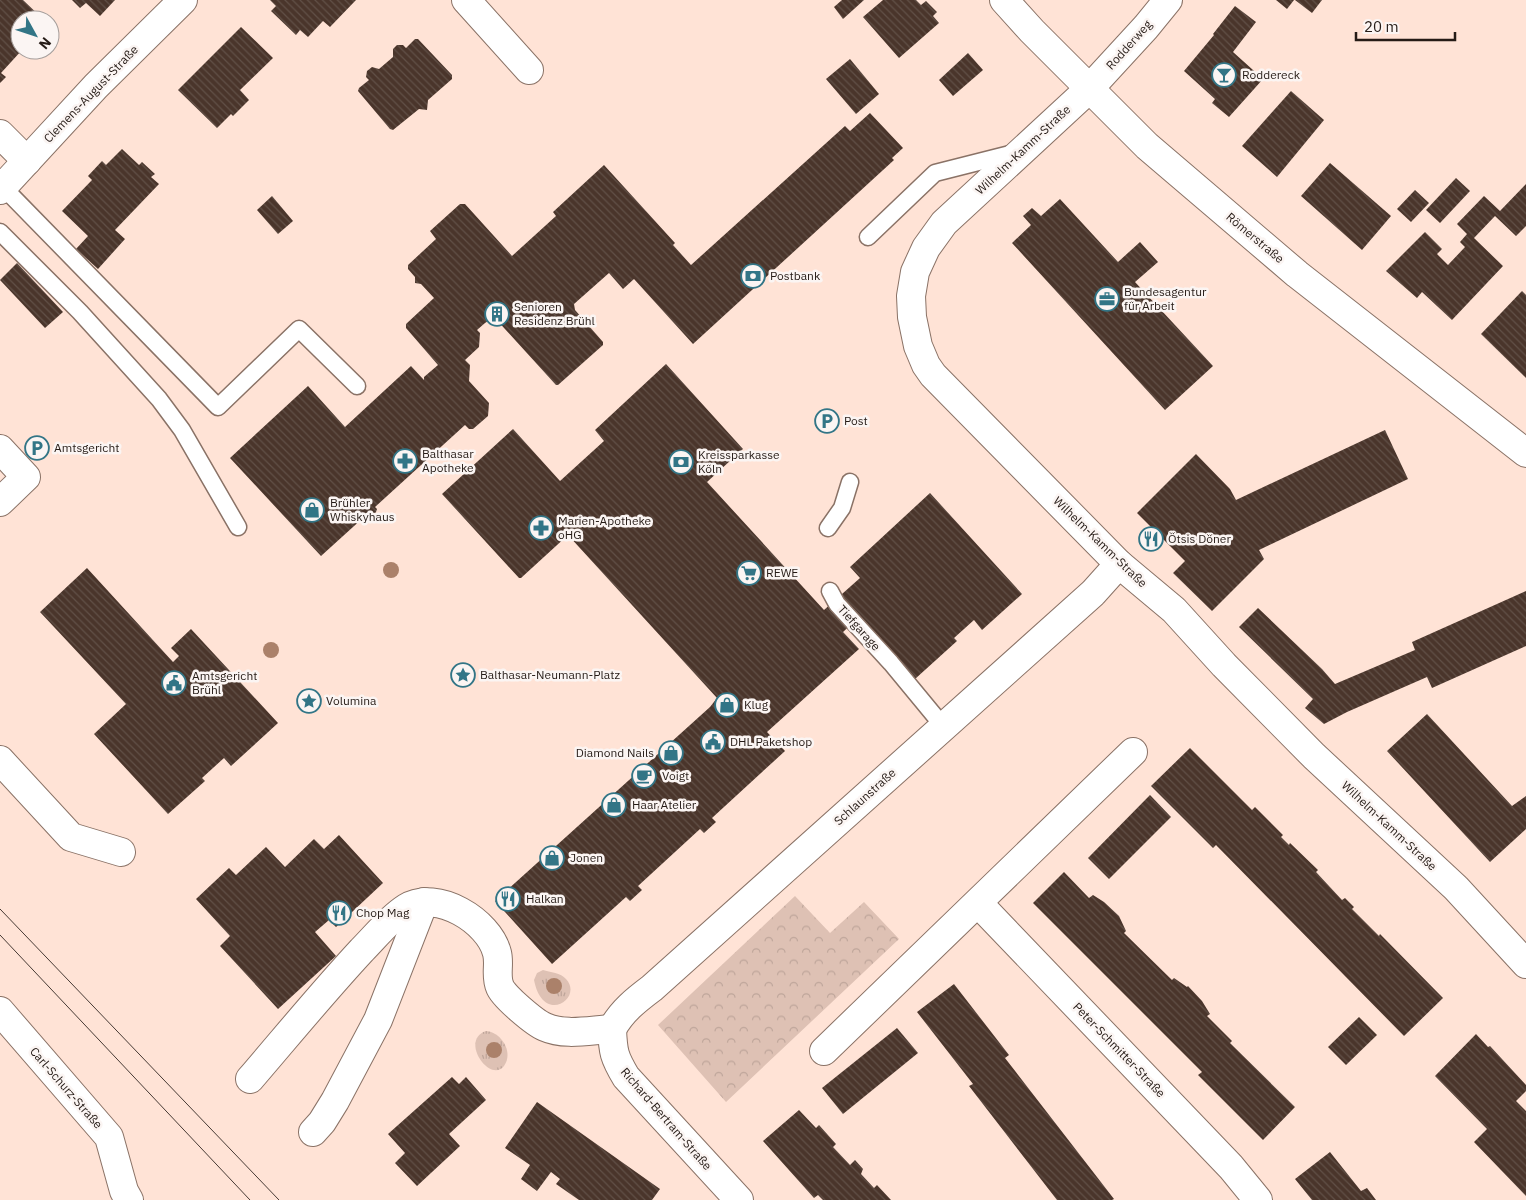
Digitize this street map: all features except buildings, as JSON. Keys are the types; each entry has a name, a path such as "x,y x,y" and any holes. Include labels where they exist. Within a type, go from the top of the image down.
{"street":[{"name":"Clemens-August-Straße","path":"1,188 96,86 183,0"},
{"path":"466,0 529,70"},
{"name":"Römerstraße","path":"1004,0 1032,31 1147,146 1297,274 1526,452"},
{"name":"Rodderweg","path":"1089,89 1168,0"},
{"name":"Wilhelm-Kamm-Straße","path":"1089,89 944,223 926,248 915,272 911,296 912,317 918,346 926,365 947,391 995,437 1119,564 1174,610 1314,756 1456,888 1526,964"},
{"path":"0,134 27,160"},
{"path":"0,449 26,476 0,502"},
{"name":"Schlaunstraße","path":"612,1029 618,1018 630,1004 652,988 1093,593 1119,564"},
{"path":"824,1050 1133,752"},
{"path":"0,760 71,837 121,852"},
{"path":"250,1079 350,963 390,921 407,908 424,902 444,905 473,919 489,935 497,954 497,976 500,988 512,1002 542,1026 559,1032 612,1029"},
{"path":"313,1132 322,1122 335,1101 378,1020 424,902"},
{"name":"Peter-Schmitter-Straße","path":"978,903 1231,1167 1258,1200"},
{"name":"Carl-Schurz-Straße","path":"0,1011 109,1137 124,1191 129,1200"},
{"name":"Richard-Bertram-Straße","path":"612,1029 612,1048 626,1076 739,1200"}],"lane":[{"path":"868,237 934,172 1021,151"},
{"path":"1,188 218,407 299,329 357,386"},
{"path":"0,232 80,312 159,399 182,430 238,527"},
{"path":"828,528 842,508 850,482"},
{"name":"Tiefgarage","path":"830,591 837,604 891,663 943,726"}],"green space":[{"path":"795,896 830,933 864,902 899,939 726,1102 658,1025"},
{"path":"543,970 561,975 570,986 570,994 560,1004 553,1005 545,1002 539,994 534,980 537,973"},
{"path":"486,1031 497,1035 507,1049 507,1061 498,1070 491,1069 485,1065 476,1051 475,1043 478,1036"}],"tram line":[{"path":"0,909 279,1200"},
{"path":"0,935 250,1200"}],"place":[{"name":"Roddereck","path":"1224,75"},
{"name":"Postbank","path":"753,276"},
{"name":"Bundesagentur für Arbeit","path":"1107,299"},
{"name":"Senioren Residenz Brühl","path":"497,314"},
{"name":"Post","path":"827,421"},
{"name":"Amtsgericht","path":"37,448"},
{"name":"Balthasar Apotheke","path":"405,461"},
{"name":"Kreissparkasse Köln","path":"681,462"},
{"name":"Brühler Whiskyhaus","path":"312,510"},
{"name":"Marien-Apotheke oHG","path":"541,528"},
{"name":"Ötsis Döner","path":"1151,539"},
{"name":"REWE","path":"749,573"},
{"name":"Balthasar-Neumann-Platz","path":"463,675"},
{"name":"Amtsgericht Brühl","path":"174,683"},
{"name":"Volumina","path":"309,701"},
{"name":"Klug","path":"727,705"},
{"name":"DHL Paketshop","path":"713,742"},
{"name":"Diamond Nails","path":"671,753"},
{"name":"Voigt","path":"644,776"},
{"name":"Haar Atelier","path":"614,805"},
{"name":"Jonen","path":"552,858"},
{"name":"Halkan","path":"508,899"},
{"name":"Chop Mag","path":"339,913"}]}
